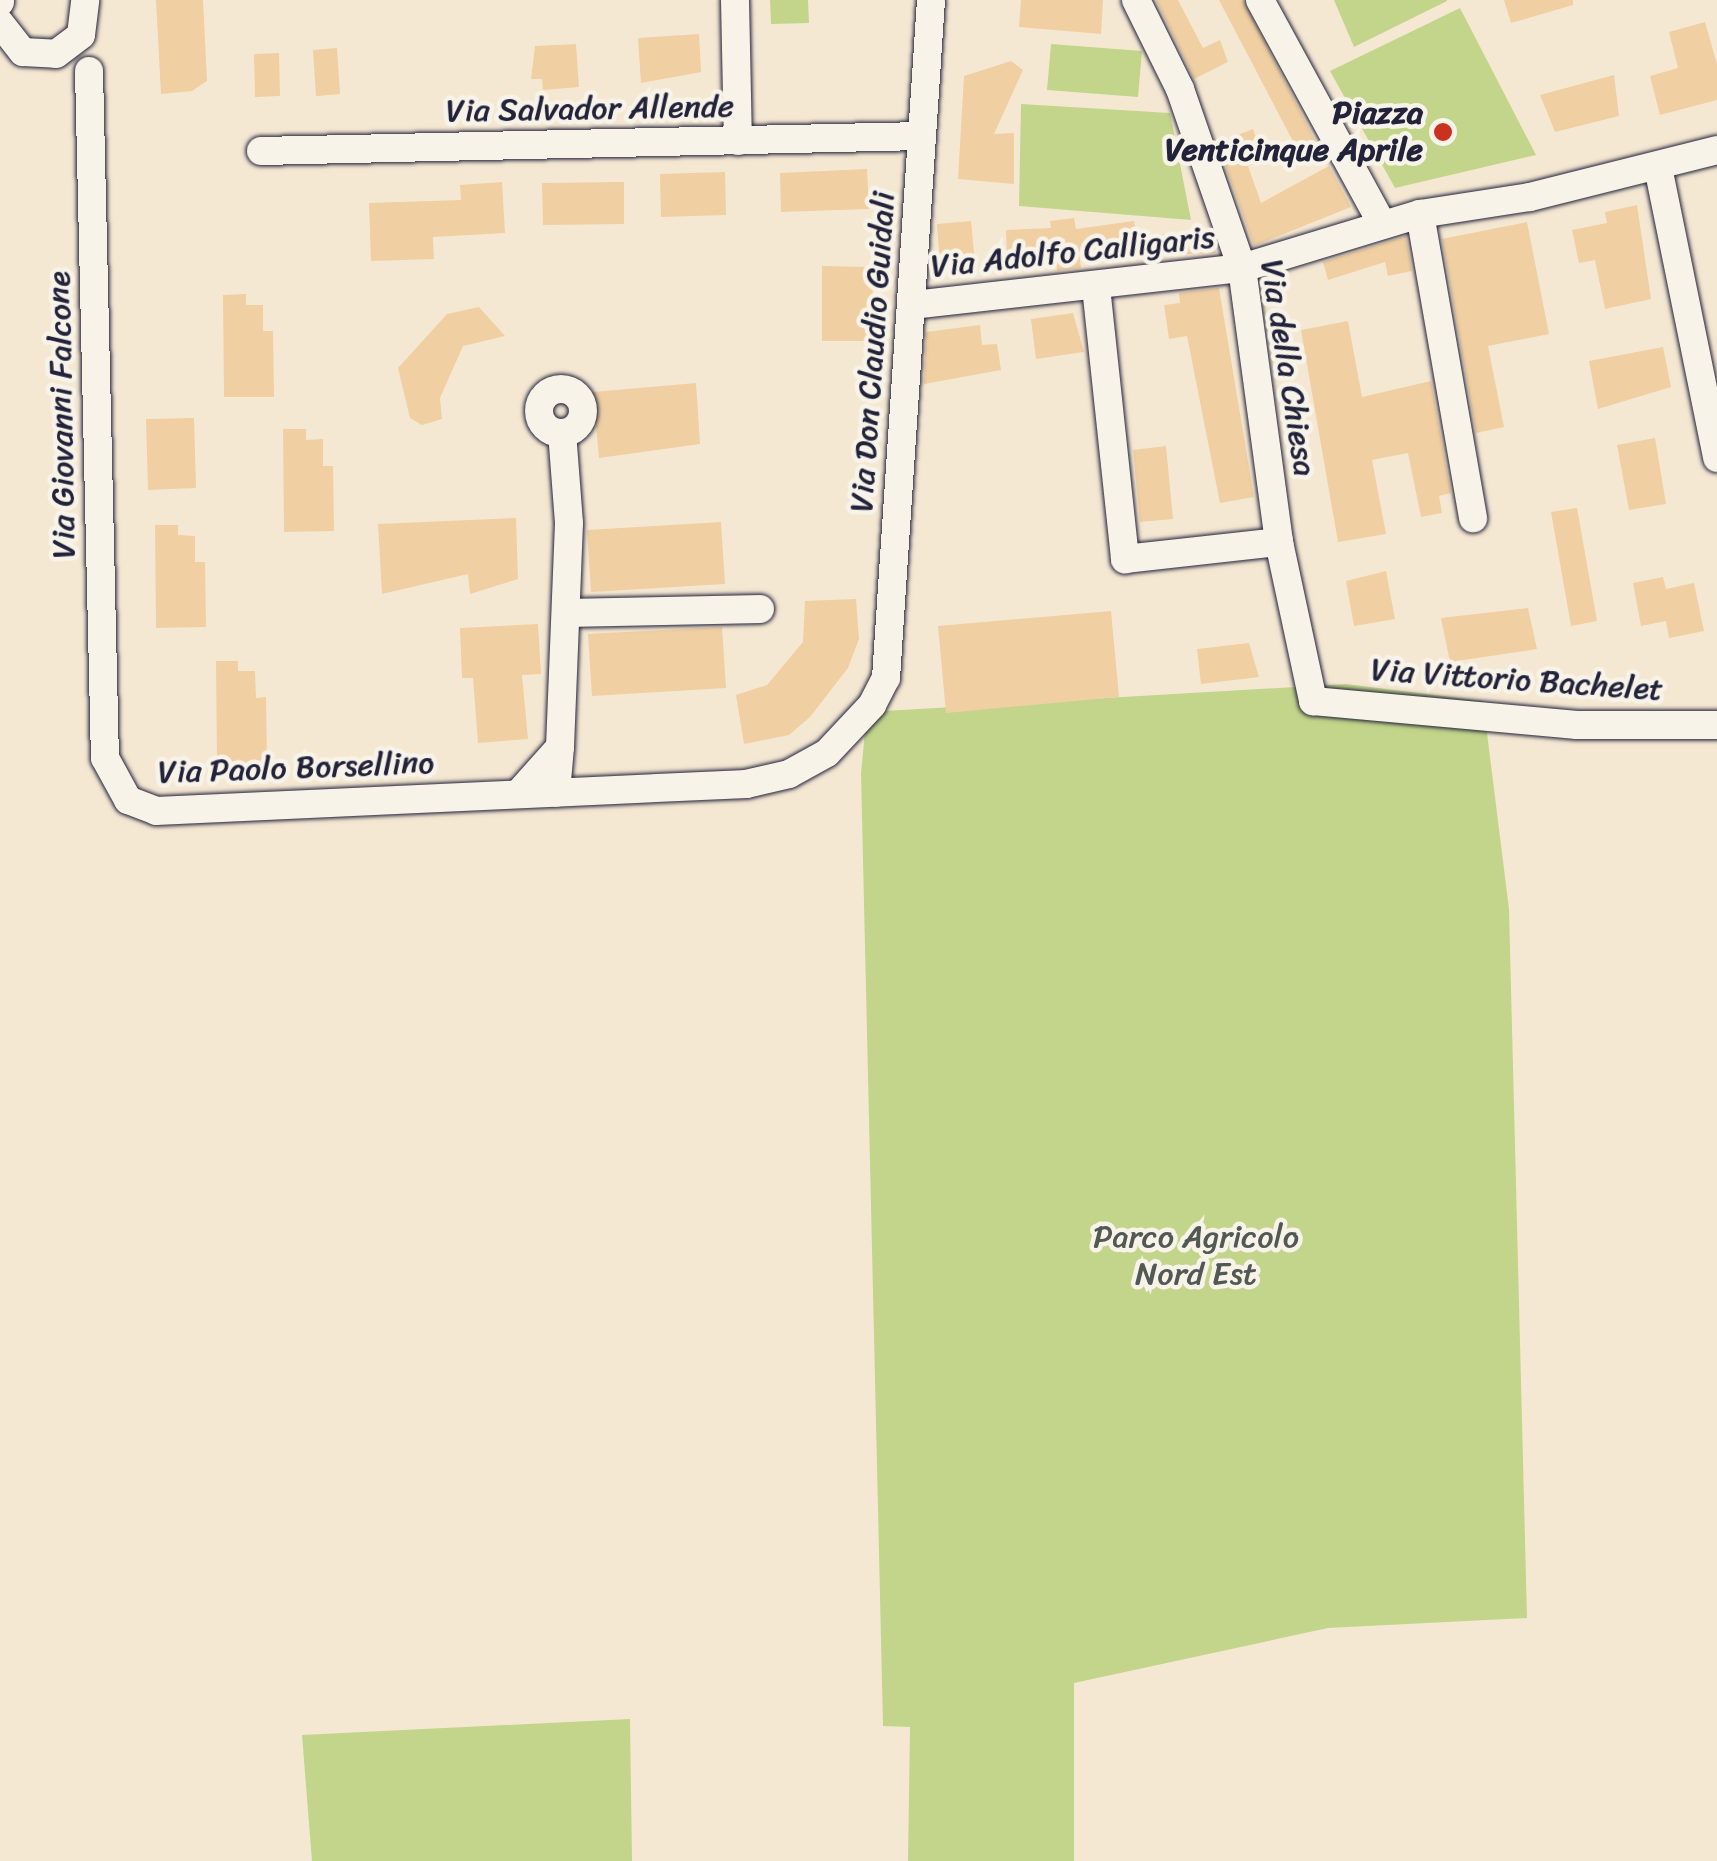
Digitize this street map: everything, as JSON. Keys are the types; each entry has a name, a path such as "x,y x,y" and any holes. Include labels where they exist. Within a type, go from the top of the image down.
{"street":[{"path":"734,0 738,141"},
{"name":"Via Don Claudio Guidali","path":"872,705 892,652 931,0"},
{"name":"Via della Chiesa","path":"1136,0 1180,89 1242,268 1279,542 1313,702"},
{"path":"1260,0 1382,224"},
{"path":"62,52 81,35 86,6"},
{"name":"Via Giovanni Falcone","path":"86,6 105,758"},
{"path":"4,36 36,56 62,52 78,56 89,71"},
{"name":"Via Salvador Allende","path":"261,152 922,136"},
{"name":"Via Adolfo Calligaris","path":"912,305 1242,268 1420,214 1658,167 1717,150"},
{"path":"1658,167 1717,458"},
{"path":"1420,214 1474,518"},
{"path":"1096,287 1124,558 1279,542"},
{"path":"556,793 568,613 562,433"},
{"path":"568,613 760,609"},
{"name":"Via Vittorio Bachelet","path":"1313,702 1577,725 1717,725"},
{"name":"Via Paolo Borsellino","path":"105,758 128,800 156,811 746,784 789,774 827,753 872,705"},
{"path":"518,794 560,747"}],"green space":[{"path":"770,0 808,0 809,23 771,24"},
{"path":"1334,0 1447,0 1447,1 1354,47"},
{"name":"Piazza Venticinque Aprile","path":"1460,8 1536,155 1395,188 1330,71"},
{"path":"1051,44 1142,51 1138,97 1047,90"},
{"path":"1021,104 1170,113 1191,220 1019,206"},
{"name":"Parco Agricolo Nord Est","path":"1346,684 1483,701 1509,909 1527,1618 1328,1628 1074,1683 1074,1861 908,1861 910,1727 883,1726 861,773 867,712"},
{"path":"630,1719 632,1861 312,1861 302,1735"}],"building":[{"path":"156,0 203,0 207,81 192,91 161,94"},
{"path":"1021,0 1103,0 1101,34 1019,27"},
{"path":"1156,0 1178,0 1203,48 1220,40 1228,62 1194,79"},
{"path":"1219,0 1243,0 1316,142 1297,149"},
{"path":"1504,0 1573,0 1573,5 1511,23"},
{"path":"1705,22 1717,64 1717,100 1660,115 1650,76 1678,68 1669,32"},
{"path":"699,34 701,72 641,83 638,38"},
{"path":"576,44 579,87 543,90 542,79 531,79 535,46"},
{"path":"337,48 340,94 316,96 313,50"},
{"path":"279,53 280,96 255,97 254,54"},
{"path":"1011,61 1023,70 994,134 1014,133 1014,184 958,179 964,76"},
{"path":"1614,75 1619,116 1555,132 1540,95"},
{"path":"1253,129 1264,160 1248,166 1261,203 1329,166 1351,207 1254,246 1217,143"},
{"path":"867,169 869,209 781,212 780,173"},
{"path":"725,172 726,215 661,217 660,174"},
{"path":"502,182 505,233 433,237 434,259 371,261 369,203 461,200 460,185"},
{"path":"624,182 624,224 543,225 542,183"},
{"path":"1637,205 1651,299 1605,309 1595,260 1579,263 1572,230 1607,223 1605,212"},
{"path":"1074,218 1076,229 1134,221 1138,244 1079,252 1081,268 1057,271 1055,256 1007,258 1006,230 1051,228 1050,221"},
{"path":"971,221 975,263 940,266 937,224"},
{"path":"1527,222 1549,334 1488,346 1504,427 1476,433 1442,239"},
{"path":"1210,229 1216,253 1162,255 1159,235"},
{"path":"1406,236 1412,271 1388,276 1385,262 1328,280 1323,262"},
{"path":"822,266 873,267 872,341 822,341"},
{"path":"1219,288 1254,497 1220,503 1187,336 1169,339 1164,305 1180,303 1179,293"},
{"path":"246,294 246,305 263,305 263,331 273,331 274,397 224,397 223,295"},
{"path":"479,307 505,336 463,346 440,398 442,419 422,425 410,418 398,368 447,314"},
{"path":"1073,313 1084,352 1036,359 1031,319"},
{"path":"1348,321 1362,397 1431,381 1451,493 1439,496 1442,513 1421,517 1408,453 1372,460 1386,534 1338,542 1301,330"},
{"path":"980,325 982,345 997,344 1001,370 924,384 926,332"},
{"path":"1663,347 1671,387 1598,409 1589,361"},
{"path":"696,383 700,444 599,458 593,392"},
{"path":"194,418 196,488 148,490 146,419"},
{"path":"283,429 306,429 306,440 323,439 323,466 333,466 334,531 284,532"},
{"path":"1655,438 1666,504 1629,510 1617,445"},
{"path":"1166,446 1173,519 1140,522 1133,450"},
{"path":"1577,508 1597,621 1571,626 1551,512"},
{"path":"516,518 518,579 470,594 468,574 382,594 378,524"},
{"path":"721,522 725,584 591,592 587,530"},
{"path":"155,525 178,525 178,535 195,536 195,562 205,562 206,627 156,628"},
{"path":"1386,571 1395,619 1354,626 1346,581"},
{"path":"1663,577 1666,589 1694,583 1704,631 1669,638 1666,621 1641,626 1633,583"},
{"path":"856,599 859,639 848,668 810,717 789,735 744,744 736,695 767,685 803,642 805,601"},
{"path":"1528,608 1537,649 1450,662 1441,618"},
{"path":"1111,611 1119,697 946,713 938,626"},
{"path":"538,624 541,674 522,675 528,739 478,743 473,678 462,678 460,628"},
{"path":"722,627 726,688 592,696 588,634"},
{"path":"1249,643 1259,677 1201,684 1197,649"},
{"path":"216,661 238,661 238,671 255,671 256,698 266,697 267,763 217,764"}],"place":[{"name":"Piazza Venticinque Aprile","path":"1443,132"}]}
